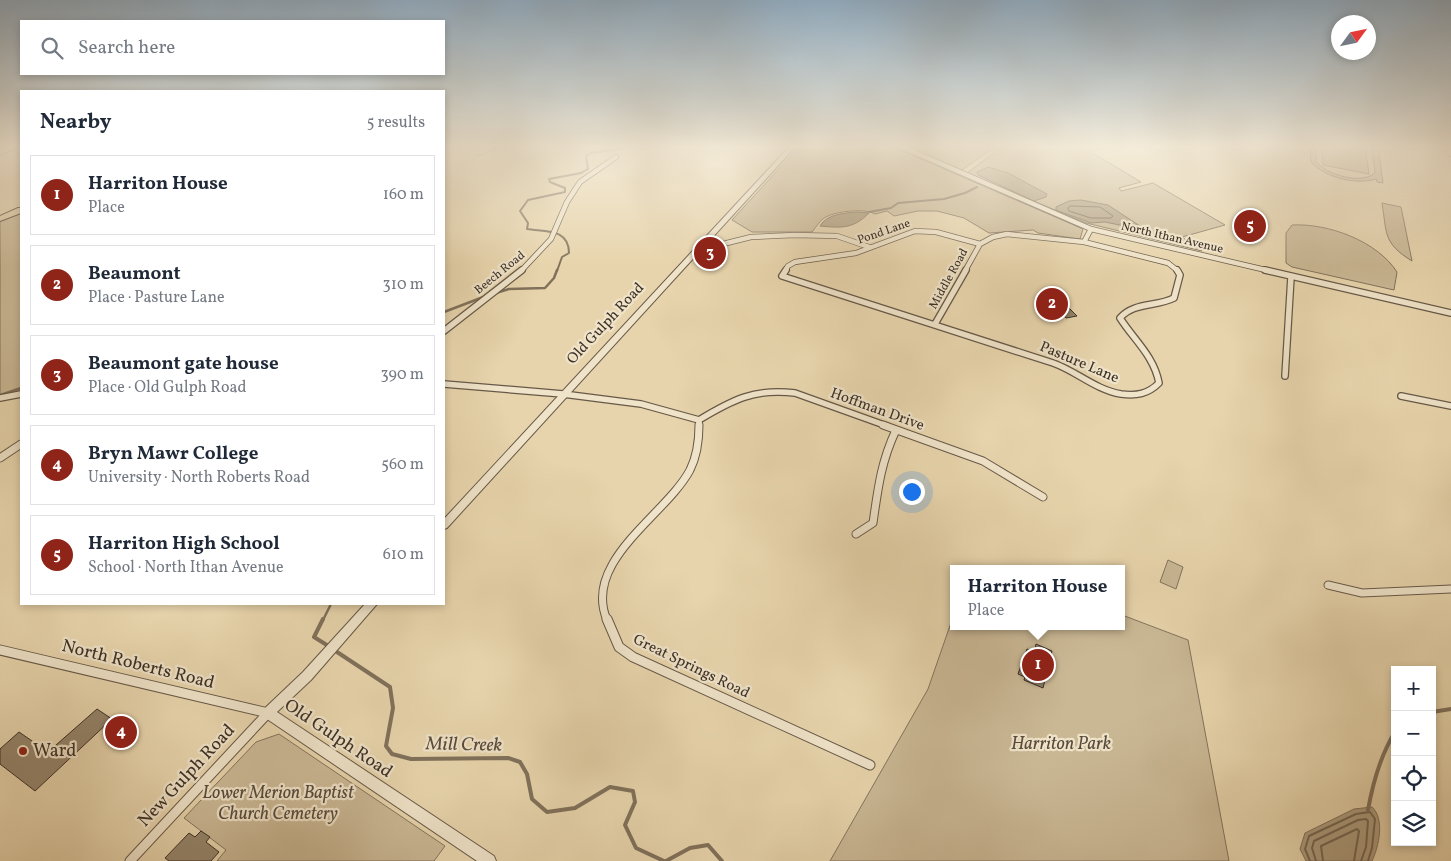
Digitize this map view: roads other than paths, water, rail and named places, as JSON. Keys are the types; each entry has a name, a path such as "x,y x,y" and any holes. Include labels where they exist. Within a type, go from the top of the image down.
{"main road":[{"path":"0,219 20,210"}],"street":[{"name":"Beech Road","path":"445,330 502,288 528,265 551,239 577,186"},
{"name":"Old Gulph Road","path":"445,524 756,186"},
{"name":"North Ithan Avenue","path":"992,186 1091,229 1451,313"},
{"path":"1084,242 1091,229"},
{"name":"Pond Lane","path":"795,262 856,253 915,231 923,231 980,244"},
{"name":"Middle Road","path":"935,324 980,244 993,237 1007,234 1084,242"},
{"path":"700,246 708,248 751,237 795,235 836,236 869,247"},
{"name":"Pasture Lane","path":"795,262 788,266 782,276 1056,364 1101,387 1120,394 1136,395 1150,392 1159,384 1156,366 1143,347 1127,332 1120,318 1132,308 1168,302 1174,298 1180,274 1168,262 1084,242"},
{"path":"1285,376 1291,276"},
{"path":"445,384 563,394 641,404 698,420"},
{"name":"Hoffman Drive","path":"698,420 729,402 750,393 768,390 795,393 983,462 1044,497"},
{"path":"0,398 20,394"},
{"path":"1401,396 1451,406"},
{"name":"Great Springs Road","path":"698,420 699,447 693,467 686,478 617,557 606,575 603,592 604,612 613,635 619,647 633,657 870,765"},
{"path":"856,534 873,523 881,468 885,453 896,430"},
{"path":"0,458 20,445"},
{"path":"1328,585 1362,593 1451,589"},
{"name":"Old Gulph Road","path":"371,605 307,676 268,713 489,861"},
{"name":"North Roberts Road","path":"0,650 268,713"},
{"name":"New Gulph Road","path":"130,861 268,713"}],"water":[{"path":"1002,186 1032,186 1047,194 1046,197 1034,201"},
{"path":"1081,200 1108,205 1143,228 1139,229 1105,222 1091,223 1056,210 1056,207 1069,201"},
{"path":"857,212 869,213 852,225 820,226 831,217"},
{"path":"1372,807 1378,818 1380,833 1372,861 1306,861 1300,849 1305,833 1354,809"}],"waterway":[{"path":"557,271 562,257 569,253 565,239 548,231 527,229 528,223 520,211 528,200 565,192 565,188 560,186"},
{"path":"869,212 891,208 898,203 944,199 965,193 977,187"},
{"path":"496,293 509,289 545,288 554,278 557,270"},
{"path":"445,312 486,296"},
{"path":"0,395 20,388"},
{"name":"Mill Creek","path":"323,620 330,605"},
{"name":"Mill Creek","path":"323,619 314,637 330,647"},
{"name":"Mill Creek","path":"334,650 390,687 393,708 386,746 392,754 411,759 508,758 520,762 527,774 532,799 547,812 575,808 610,787 633,791 635,802 625,825 636,848 664,861"},
{"path":"1436,711 1451,709"},
{"path":"1368,810 1378,770 1391,739"},
{"name":"Mill Creek","path":"666,861 690,848 708,845 722,861"}],"place":[{"name":"Harriton High School","path":"1250,226"},
{"name":"Beaumont gate house","path":"710,253"},
{"name":"Beaumont","path":"1052,304"},
{"name":"Harriton House","path":"1038,665"},
{"name":"Bryn Mawr College","path":"121,732"},
{"name":"Ward","path":"23,751"}],"park label":[{"name":"Harriton Park","path":"1061,744"},
{"name":"Lower Merion Baptist Church Cemetery","path":"278,803"}]}
